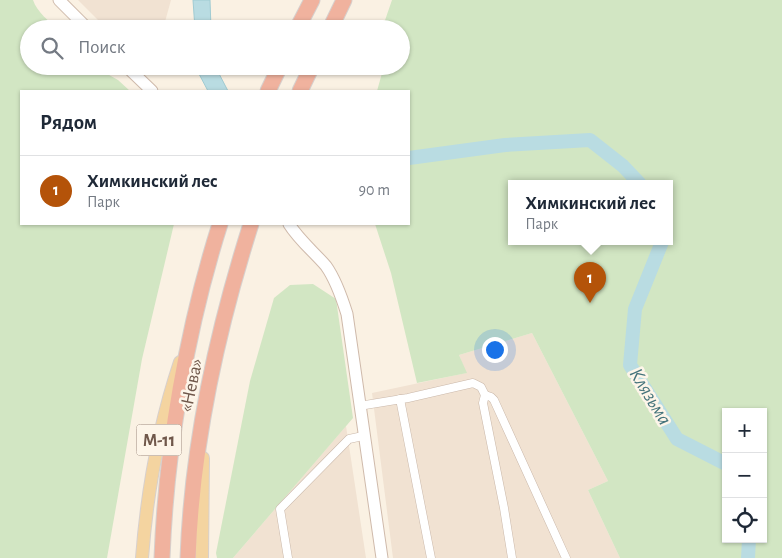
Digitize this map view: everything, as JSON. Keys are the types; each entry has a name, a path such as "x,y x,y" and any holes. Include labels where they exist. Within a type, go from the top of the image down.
{"highway":[{"path":"302,20 312,0"},
{"path":"334,20 344,0"},
{"path":"268,90 276,75"},
{"path":"300,90 308,75"},
{"name":"«Нева»","path":"162,558 162,536 173,438 192,326 220,225"},
{"name":"«Нева»","path":"188,558 195,471 204,416 231,293 251,225"}],"main road":[{"name":"М-11","path":"142,558 157,448 169,394 192,326"},
{"name":"М-11","path":"202,558 204,416"}],"street":[{"path":"59,0 79,20"},
{"path":"135,75 151,90"},
{"path":"290,225 327,268 339,290 347,314 382,558"},
{"path":"359,406 473,383 482,387 485,396 483,402 512,558"},
{"path":"485,396 491,397 494,400 566,558"},
{"path":"400,399 431,558"},
{"path":"288,558 280,510 349,439 364,436"}],"shaded area":[{"path":"78,0 171,0 165,20 98,20"},
{"path":"532,333 608,481 588,490 620,558 393,558 372,393 466,373 459,355"},
{"path":"346,426 366,558 233,558"}],"green space":[{"path":"0,0 33,0 37,9 49,20 20,20 20,75 109,75 129,90 20,90 20,225 174,225 142,359 107,558 0,558"},
{"path":"392,0 782,0 782,558 620,558 588,490 608,481 532,333 459,355 467,373 417,383 391,273 375,225 410,225 410,90 377,90 381,75 410,75 410,20 385,20"},
{"path":"313,284 336,299 353,418 233,558 217,558 216,553 250,381 274,298 290,285"}],"water":[{"path":"193,0 210,0 211,20 194,20"},
{"path":"200,75 220,75 227,90 207,90"}],"waterway":[{"name":"Клязьма","path":"410,158 505,145 590,140 623,166 636,180"},
{"name":"Клязьма","path":"661,245 635,309 630,365 677,439 722,462"},
{"name":"Клязьма","path":"748,558 749,543"}],"place":[{"name":"Химкинский лес","path":"590,303"}]}
